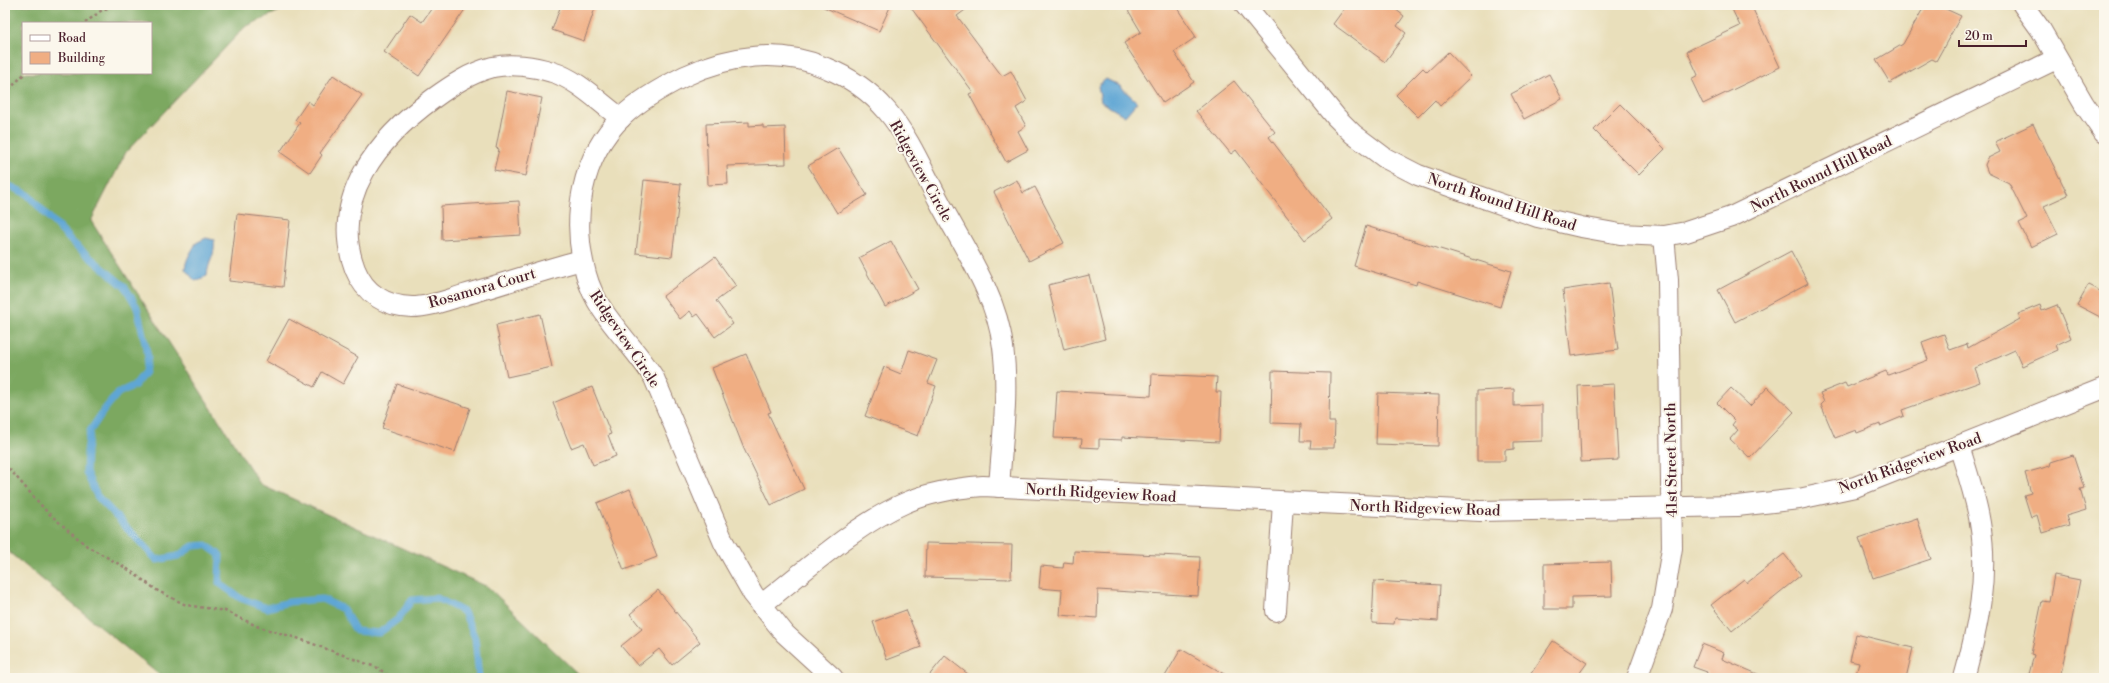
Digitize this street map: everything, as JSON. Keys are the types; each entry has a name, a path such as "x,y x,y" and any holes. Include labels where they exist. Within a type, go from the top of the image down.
{"street":[{"name":"North Round Hill Road","path":"1246,5 1336,117 1370,148 1400,167 1435,182 1560,223 1620,234 1664,236 1686,232 1749,209 2056,59"},
{"path":"2023,5 2041,30 2056,59 2102,126"},
{"name":"Ridgeview Circle","path":"833,678 785,634 761,605 724,543 654,378 644,361 607,318 598,305 589,283 582,260 578,222 582,190 593,160 607,136 621,118 645,99 676,80 711,65 746,57 779,56 810,62 848,78 876,99 888,112 906,139 981,280 996,314 1004,348 1005,386 999,487"},
{"name":"Rosamora Court","path":"582,260 538,271 494,287 433,304 412,307 391,304 372,296 358,277 350,256 349,213 356,188 369,161 391,133 414,112 455,83 481,71 506,66 532,67 554,72 574,83 621,118"},
{"name":"41st Street North","path":"1637,678 1656,629 1666,589 1672,548 1668,280 1664,236"},
{"name":"North Ridgeview Road","path":"761,605 856,532 890,510 926,495 947,490 983,486 1480,511 1743,506 1799,499 1828,493 1874,480 2104,388"},
{"path":"1959,446 1979,517 1984,565 1981,607 1964,678"},
{"path":"1276,611 1283,502"}],"path":[{"path":"86,22 102,10 117,5"},
{"path":"5,94 24,74"},
{"path":"5,464 47,512 87,546 126,568 158,591 186,605 225,611 259,627 296,638 378,668 391,678"}],"green space":[{"path":"5,5 292,5 245,27 126,152 91,221 260,484 488,587 582,678 163,678 5,549"}],"water":[{"path":"1106,79 1120,86 1137,102 1125,116 1101,102 1098,86"},
{"path":"206,238 214,240 213,255 207,276 195,281 185,269 186,265 196,243"}],"building":[{"path":"434,5 468,5 419,76 384,52 410,14 422,22"},
{"path":"561,5 596,5 584,41 552,30"},
{"path":"819,5 891,5 879,31"},
{"path":"909,5 972,5 957,16 1002,76 1011,71 1027,101 1016,108 1026,126 1018,131 1028,150 1006,162 969,94 973,92"},
{"path":"1125,5 1175,5 1196,37 1174,52 1194,82 1163,103 1124,43 1141,32"},
{"path":"1347,5 1390,5 1404,16 1397,26 1406,33 1385,62 1333,24"},
{"path":"1730,5 1751,5 1780,67 1703,104 1691,79 1698,75 1687,51 1740,26"},
{"path":"1925,5 1937,5 1961,16 1936,61 1932,59 1890,83 1876,60 1903,44"},
{"path":"1448,52 1471,76 1440,106 1435,100 1418,117 1396,95 1423,68 1427,72"},
{"path":"1549,74 1562,99 1524,119 1511,94"},
{"path":"333,75 362,95 320,153 322,155 310,173 280,152 300,123 295,120 308,101 313,105"},
{"path":"1234,81 1275,132 1269,137 1332,219 1305,240 1236,150 1231,154 1196,111"},
{"path":"507,91 542,98 526,176 494,170 499,149 496,148"},
{"path":"1620,104 1665,149 1639,175 1594,130"},
{"path":"749,122 749,126 763,125 763,128 785,127 786,164 727,166 728,184 708,185 706,124"},
{"path":"2033,124 2068,195 2044,206 2058,234 2031,247 2019,223 2027,219 2009,183 1988,173 1985,165 1988,158 2000,152 1995,142"},
{"path":"838,148 867,195 837,213 808,166"},
{"path":"644,180 681,184 672,257 636,253"},
{"path":"1017,180 1023,193 1035,187 1064,243 1029,261 994,192"},
{"path":"519,201 521,235 442,240 441,206"},
{"path":"237,214 290,220 283,287 229,281"},
{"path":"1366,226 1511,271 1500,307 1417,281 1416,285 1354,266"},
{"path":"891,241 918,289 885,307 859,258"},
{"path":"1791,251 1808,283 1735,322 1718,290"},
{"path":"715,257 736,286 716,301 733,324 715,337 698,314 694,317 690,311 680,319 663,296"},
{"path":"1089,275 1105,339 1064,350 1048,285"},
{"path":"1609,283 1618,350 1571,356 1563,290"},
{"path":"2088,285 2104,293 2104,319 2077,305"},
{"path":"2040,305 2042,311 2057,305 2071,338 2056,345 2058,350 2022,366 2015,350 1975,368 1980,382 1902,410 1904,416 1880,426 1880,424 1857,433 1856,430 1835,438 1821,405 1824,402 1820,393 1845,383 1847,387 1886,371 1888,375 1928,360 1922,342 1944,334 1950,350 1967,344 1968,348 2020,319 2018,314"},
{"path":"540,314 552,367 507,377 496,325"},
{"path":"289,319 358,357 343,384 322,372 314,387 266,361"},
{"path":"909,350 937,360 928,383 936,386 918,436 865,416 884,367 901,374"},
{"path":"746,354 771,412 768,413 804,489 771,505 744,449 712,368"},
{"path":"1272,371 1330,373 1329,422 1335,422 1334,448 1310,448 1311,441 1300,441 1301,424 1271,423"},
{"path":"1152,374 1217,377 1216,392 1221,392 1219,442 1122,437 1122,440 1099,439 1099,448 1081,447 1082,439 1054,438 1057,391 1151,396"},
{"path":"397,384 470,408 455,452 382,428"},
{"path":"1614,384 1618,460 1581,462 1578,386"},
{"path":"592,387 611,434 608,435 616,456 593,465 584,443 571,448 553,403"},
{"path":"1768,387 1794,412 1750,458 1730,439 1738,430 1732,425 1735,421 1717,403 1731,388 1750,406"},
{"path":"1514,389 1514,406 1542,405 1542,441 1514,442 1514,449 1505,450 1505,461 1477,461 1477,391"},
{"path":"1378,393 1439,395 1438,446 1376,444"},
{"path":"2073,455 2084,488 2080,489 2086,510 2066,516 2069,525 2042,533 2037,515 2031,517 2024,495 2031,493 2025,473 2050,466 2051,462"},
{"path":"630,489 657,557 624,570 597,503"},
{"path":"1917,518 1931,559 1873,578 1859,538"},
{"path":"926,543 1012,545 1011,579 925,577"},
{"path":"1074,551 1200,557 1198,596 1098,590 1097,618 1060,615 1062,590 1039,588 1041,566 1063,568 1064,562 1073,563"},
{"path":"1784,554 1801,575 1732,631 1711,605 1744,579 1747,583"},
{"path":"1611,562 1612,596 1572,597 1572,609 1544,609 1544,564"},
{"path":"2054,575 2080,580 2060,678 2028,678 2034,655 2031,654 2042,601 2049,602"},
{"path":"1374,581 1440,585 1438,621 1395,618 1394,624 1372,623"},
{"path":"658,590 700,642 672,665 659,649 638,666 621,646 642,629 630,614"},
{"path":"906,610 921,647 887,660 873,622"},
{"path":"1856,634 1913,648 1906,678 1855,678 1859,663 1850,661"},
{"path":"1553,641 1587,663 1576,678 1528,678"},
{"path":"1702,644 1724,653 1722,659 1767,678 1705,678 1707,672 1693,667"},
{"path":"1181,649 1231,678 1164,678"},
{"path":"945,656 973,678 927,678"}],"waterway":[{"path":"5,184 27,194 73,243 125,287 137,307 148,357 145,372 135,385 118,393 90,431 86,472 97,496 157,560 178,556 193,546 206,545 220,555 219,583 240,598 267,608 289,602 322,599 343,609 356,631 379,633 398,619 412,600 437,598 464,612 475,638 479,678"}]}
